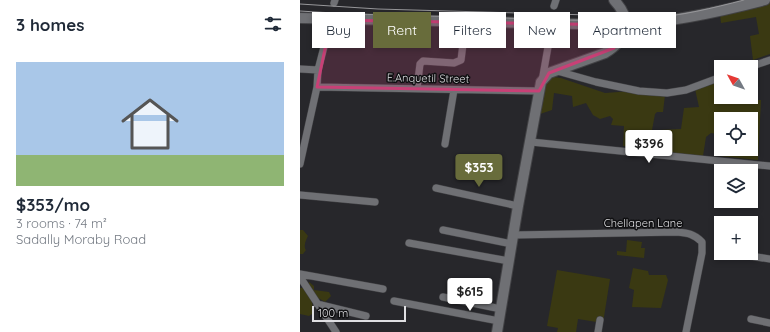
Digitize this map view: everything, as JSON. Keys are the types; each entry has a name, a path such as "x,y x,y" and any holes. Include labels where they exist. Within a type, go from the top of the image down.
{"street":[{"path":"614,0 622,12"},
{"path":"676,19 716,12 764,0"},
{"path":"300,18 312,19"},
{"path":"365,21 578,24"},
{"path":"300,164 303,137 316,87 318,70 324,48"},
{"path":"417,88 420,64 423,61 454,63 461,60 462,48"},
{"path":"497,332 518,206 547,48"},
{"path":"540,86 549,73 601,55 614,48"},
{"path":"758,64 770,60"},
{"path":"300,69 318,70"},
{"path":"557,70 639,91 667,94 686,90 714,80"},
{"name":"E.Anquetil Street","path":"316,87 454,90 540,86"},
{"path":"445,144 454,90"},
{"path":"531,142 770,166"},
{"path":"436,188 518,206"},
{"path":"300,195 375,202"},
{"name":"Chellapen Lane","path":"442,230 513,240 677,232 697,236 702,242 702,253 686,332"},
{"path":"409,243 509,261"},
{"path":"758,257 770,259"},
{"path":"300,274 383,289"},
{"path":"300,277 336,332"},
{"path":"443,297 501,309"},
{"path":"394,301 499,321"},
{"path":"317,304 366,316"},
{"path":"751,319 770,322"},
{"path":"598,332 600,320"}],"highlighted area":[{"path":"331,20 626,25 624,33 614,48 549,73 539,91 317,87"}],"shaded area":[{"path":"770,1 770,54 753,60 750,36 759,34 756,17 721,23 720,14"},
{"path":"554,77 605,93 632,91 665,95 663,112 657,112 655,114 652,130 637,130 635,148 623,146 624,126 611,125 613,119 610,116 600,119 593,115 586,103 573,107 572,96 554,93 552,110 540,114 545,87 548,80"},
{"path":"714,83 714,104 758,104 758,100 761,100 758,160 720,156 758,156 758,112 714,112 714,134 711,133 706,137 703,156 658,151 659,130 681,129 684,108 699,107 695,89"},
{"path":"300,230 303,230 308,236 305,245 306,250 303,254 300,254"},
{"path":"627,240 642,242 641,248 645,248 644,258 617,255 617,251 626,252"},
{"path":"633,268 648,271 649,275 666,275 668,280 661,308 632,307 634,290 629,288"},
{"path":"557,270 610,279 603,323 578,319 576,332 557,332 558,328 547,326"},
{"path":"309,282 314,286 314,290 329,292 331,296 325,302 316,298 309,286"},
{"path":"300,288 303,288 308,294 313,306 312,314 309,316 300,314"}],"tram line":[{"path":"300,11 390,15 606,20 649,18 685,14 744,0"},
{"path":"300,4 378,9 578,15"}]}
